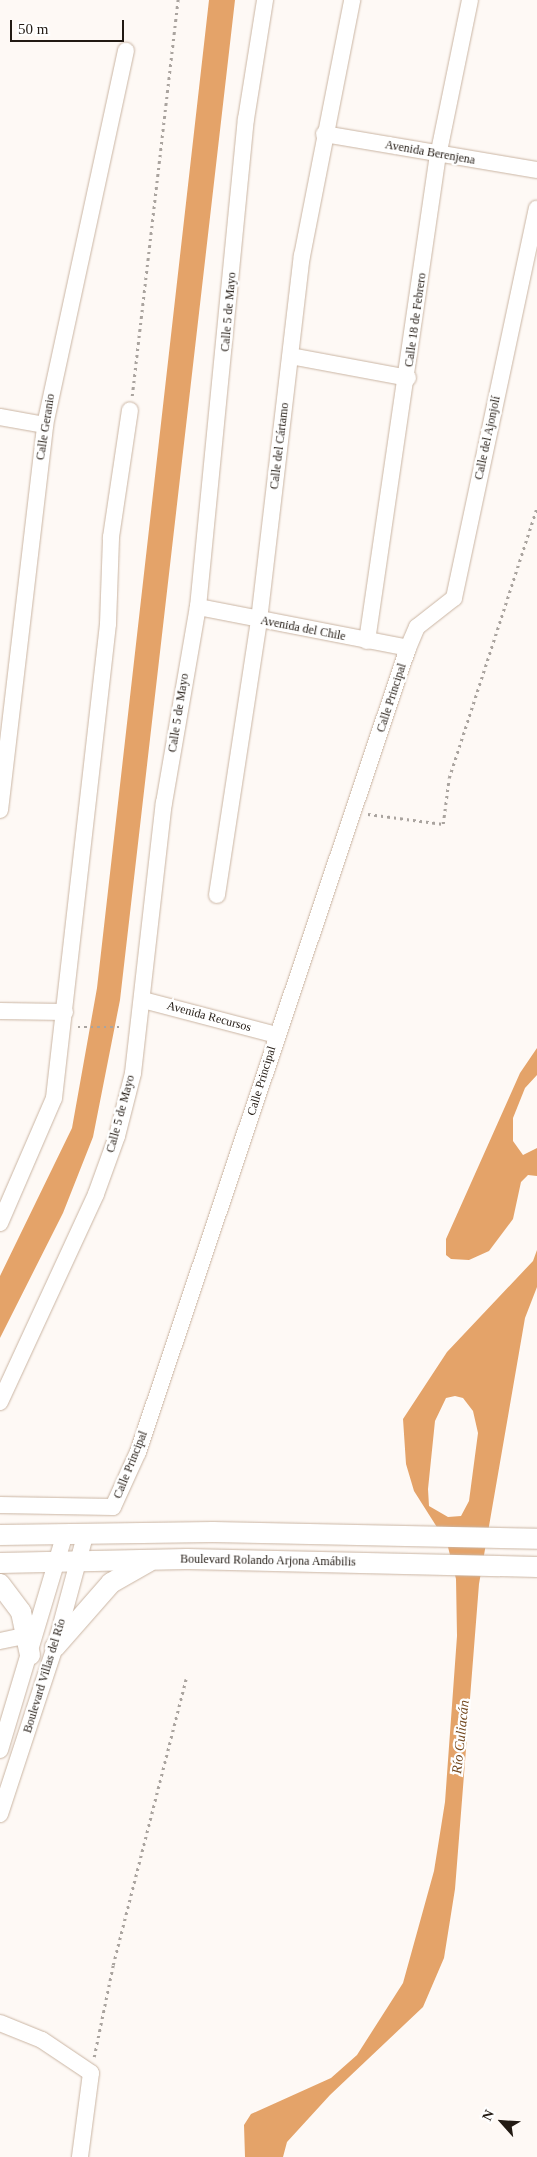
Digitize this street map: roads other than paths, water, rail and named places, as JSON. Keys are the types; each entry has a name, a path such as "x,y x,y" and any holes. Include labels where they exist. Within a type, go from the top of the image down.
{"main road":[{"name":"Boulevard Rolando Arjona Amábilis","path":"0,1535 85,1536 213,1532 537,1539"},
{"name":"Boulevard Rolando Arjona Amábilis","path":"0,1563 67,1564 153,1559 537,1567"},
{"path":"55,1647 111,1583 153,1559"},
{"path":"0,1584 24,1636 27,1664"}],"street":[{"name":"Calle 5 de Mayo","path":"0,1402 111,1155 133,1073 143,1000 164,803 198,607 246,118 265,0"},
{"name":"Calle del Cártamo","path":"217,895 260,620 302,256 324,134 352,0"},
{"name":"Calle 18 de Febrero","path":"368,641 408,378 438,156 470,0"},
{"name":"Calle Geranio","path":"0,810 5,727 45,425 126,51"},
{"name":"Avenida Berenjena","path":"324,134 438,156 537,170"},
{"name":"Calle del Ajonjolí","path":"408,648 417,627 454,598 537,209"},
{"path":"291,356 408,378"},
{"path":"0,1222 54,1098 108,624 111,537 130,410"},
{"path":"0,417 45,425"},
{"name":"Avenida del Chile","path":"198,607 408,648"},
{"name":"Calle Principal","path":"0,1505 107,1508 117,1501 138,1452 276,1034 356,812 408,648"},
{"name":"Avenida Recursos","path":"143,1000 276,1034"},
{"path":"0,1011 65,1012"},
{"name":"Boulevard Villas del Río","path":"0,1814 55,1647 67,1564 64,1536"},
{"name":"Boulevard Villas del Río","path":"0,1750 27,1664 67,1564 85,1536"},
{"path":"0,1641 24,1636"},
{"path":"27,1664 45,1678"},
{"path":"0,2023 42,2040 91,2073 80,2157"}],"water":[{"path":"209,0 235,0 120,1000 93,1137 63,1213 0,1338 0,1276 72,1128 97,988"},
{"path":"537,1048 537,1075 525,1088 513,1118 513,1141 523,1155 537,1148 537,1176 528,1175 521,1182 513,1219 489,1251 469,1260 451,1259 446,1255 446,1239 520,1073"},
{"name":"Río Culiacán","path":"537,1250 537,1287 525,1318 479,1584 455,1889 444,1958 423,2007 330,2095 287,2142 283,2157 245,2157 244,2125 251,2114 331,2078 357,2055 403,1983 434,1871 445,1802 457,1636 456,1579 447,1543 414,1491 406,1464 403,1419 447,1352 533,1261","holes":["455,1396 463,1398 473,1411 478,1433 469,1501 461,1516 448,1517 429,1506 428,1489 435,1421 446,1398"]}]}
